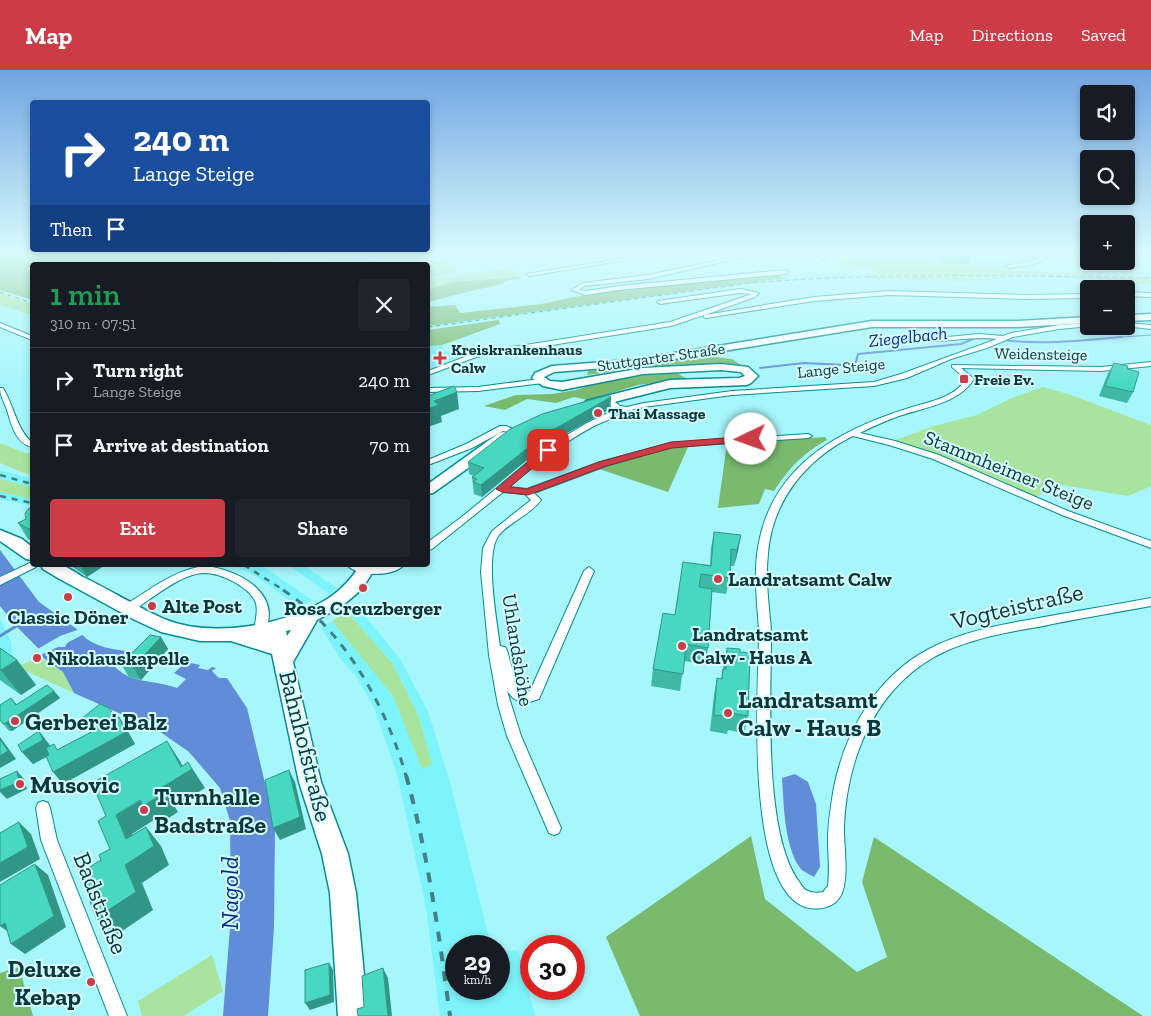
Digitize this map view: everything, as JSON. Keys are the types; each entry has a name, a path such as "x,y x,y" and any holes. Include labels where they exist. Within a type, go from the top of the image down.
{"main road":[{"path":"1135,319 1150,320"},
{"name":"Stuttgarter Straße","path":"577,408 665,385 692,382 735,383 747,381 752,376 744,369 721,367 643,371 562,386 540,381 539,375 552,369 638,362 872,324 1018,324 1080,321"},
{"path":"430,489 474,456 519,428"},
{"path":"0,534 30,553"},
{"path":"53,567 160,624 178,631 231,635 268,629 311,615 348,593 363,567"},
{"path":"231,635 283,655 311,615"},
{"name":"Bahnhofstraße","path":"268,629 283,655 310,782 337,864 343,893 353,1016"}],"street":[{"path":"660,302 695,297"},
{"path":"430,372 475,355 559,340 654,328 698,316 750,297"},
{"path":"698,316 732,313 814,299 837,297"},
{"path":"1135,323 1150,320"},
{"path":"0,325 30,337"},
{"name":"Lange Steige","path":"430,545 548,450 590,425 615,413 618,408 627,409 732,393 874,384 904,376 930,365 985,347 999,339 1059,327 1080,326"},
{"path":"916,338 927,340 972,335 999,339"},
{"name":"Weidensteige","path":"930,365 1086,369 1151,364"},
{"name":"Vogteistraße","path":"954,366 970,380 968,385 962,390 929,404 884,418 828,446 801,469 783,489 768,522 763,543 762,568 765,634 766,760 773,838 778,858 790,884 802,897 816,901 830,896 837,886 836,833 839,802 846,766 855,739 871,710 887,689 904,673 929,654 976,636 1010,627 1151,602"},
{"path":"430,390 478,389 540,381"},
{"path":"0,390 12,410 15,426 22,437 30,443"},
{"path":"606,399 618,408"},
{"path":"430,462 469,446 502,428 519,428"},
{"name":"Stammheimer Steige","path":"851,433 892,443 936,457 1065,513 1151,545"},
{"path":"502,489 528,492 602,464 671,445 808,436"},
{"name":"Uhlandshöhe","path":"528,492 536,500 533,505 501,527 492,538 487,551 487,573 494,647 504,706 554,828"},
{"path":"0,581 30,565"},
{"path":"363,567 389,570 395,567"},
{"path":"129,608 168,584 196,570 213,570 227,574 247,585 257,594 261,600 268,629"},
{"path":"494,647 501,650 514,694 523,699 535,695 589,571"},
{"name":"Badstraße","path":"43,808 53,849 118,1016"}],"shaded area":[{"path":"638,297 655,297 430,328 430,326"},
{"name":"Kreiskrankenhaus Calw","path":"442,345 445,352 464,350 465,355 455,355 450,361 430,369 430,347"},
{"path":"0,470 30,478 30,486 0,479"},
{"path":"0,492 30,499 30,506 0,499"},
{"path":"0,550 39,602 90,641 106,647 139,652 131,661 111,657 108,659 123,674 140,680 177,688 186,679 174,673 186,662 200,665 198,668 208,670 212,667 216,668 212,671 219,678 227,678 247,708 275,825 274,927 268,1016 223,1016 231,915 230,821 220,788 189,752 159,731 74,693 63,672 42,657 38,648 16,626 0,606"},
{"path":"237,567 264,567 312,600 299,607 254,575"},
{"path":"291,567 306,567 338,589 329,594"},
{"path":"357,606 400,659 428,711 452,789 488,935 445,935 445,1000 510,1000 510,951 518,950 520,958 520,1000 531,1000 535,1016 440,1016 426,907 397,774 374,708 358,679 339,657 321,627 332,621 370,667 393,696 404,721 432,764 418,715 393,664 347,612"},
{"path":"0,618 11,642 13,661 0,667"},
{"path":"795,774 808,782 816,804 820,867 814,877 800,868 788,837 782,778"}],"green space":[{"path":"0,297 12,297 30,303 30,314 0,305"},
{"path":"430,297 447,297 430,301"},
{"path":"574,297 644,297 430,326 430,307 455,305 460,313 541,304"},
{"path":"499,320 500,324 442,345 430,346 430,330"},
{"path":"706,356 732,359 741,365 636,369 587,375 588,371"},
{"path":"676,373 688,379 638,385 588,400 574,397 556,403 527,399 505,410 484,406 516,395 552,394 633,376"},
{"path":"1043,387 1071,395 1151,425 1151,486 1128,496 1056,484 1037,497 938,454 893,441 934,426 977,415 1012,398"},
{"path":"825,437 827,440 810,450 797,462 774,491 765,489 759,504 718,508 727,443"},
{"path":"0,443 25,453 30,453 30,474 21,472 0,463"},
{"path":"688,447 668,492 599,469 620,460 642,454"},
{"path":"0,479 30,486 30,499 0,492"},
{"path":"347,612 393,664 418,715 432,764 422,769 393,696 332,621"},
{"path":"41,658 63,672 74,693 17,667 30,661 38,662"},
{"path":"751,836 765,899 857,972 887,957 862,882 874,837 1143,1016 640,1016 606,937"},
{"path":"212,955 223,991 184,1016 142,1016 138,1001"},
{"path":"19,967 33,1016 0,1016 0,973"}],"pier":[{"path":"80,629 84,634 67,643 65,647 58,647 39,656 36,650 60,636"}],"building":[{"path":"1114,363 1128,366 1127,369 1139,372 1133,392 1105,386"},
{"path":"454,386 457,392 434,401 439,405 430,408 430,395"},
{"path":"608,395 611,397 544,435 481,485 473,482 477,479 472,477 484,468 468,462 510,429 542,414"},
{"path":"30,508 29,529 18,523 26,519 25,514"},
{"path":"714,532 741,535 737,550 731,549 730,578 701,574 699,587 712,589 708,648 686,644 683,674 653,669 663,613 675,615 683,562 711,566"},
{"path":"150,635 161,637 133,667 121,664"},
{"path":"0,648 17,660 1,670 0,670"},
{"name":"Landratsamt Calw - Haus B","path":"727,648 740,649 740,652 750,653 748,716 731,713 731,717 714,715 717,678 722,679 723,669 726,669"},
{"path":"47,685 54,691 3,724 0,720 0,705 11,698 16,705"},
{"path":"100,704 109,708 116,718 119,717 126,732 53,772 46,756 49,755 46,748 54,744 57,750 99,728 81,719"},
{"path":"39,731 43,740 22,752 18,745"},
{"path":"0,739 8,751 0,756"},
{"path":"167,741 181,767 188,762 192,769 161,788 164,793 143,806 140,800 116,815 126,839 146,827 154,846 125,865 136,892 96,918 80,873 101,860 99,855 110,849 98,821 106,816 92,783"},
{"path":"289,770 300,817 273,828 265,780"},
{"path":"17,771 19,782 0,790 0,779"},
{"path":"19,822 28,847 0,863 0,833"},
{"path":"35,864 54,916 11,944 5,923 0,926 0,885"},
{"path":"329,963 330,995 305,1003 305,970"},
{"path":"383,968 388,1016 358,1016 357,1009 364,1007 362,976"}],"waterway":[{"name":"Ziegelbach","path":"1112,338 1151,335"},
{"name":"Ziegelbach","path":"1112,338 1122,337"},
{"name":"Ziegelbach","path":"760,368 804,363 845,365 856,362 858,354 961,344 975,338"},
{"name":"Ziegelbach","path":"988,338 1039,342 1112,338"},
{"path":"0,636 18,625"}],"railway":[{"path":"15,297 30,302"},
{"path":"430,327 646,297"},
{"path":"0,475 30,483"},
{"path":"0,496 30,503"},
{"path":"247,567 285,591"},
{"path":"283,590 305,606 325,626 344,648 360,672 387,724 406,776"},
{"path":"406,775 427,865 450,1016"}],"place":[{"name":"Kreiskrankenhaus Calw","path":"440,358"},
{"name":"Freie Ev.","path":"964,379"},
{"name":"Thai Massage","path":"598,413"},
{"name":"Landratsamt Calw","path":"718,579"},
{"name":"Rosa Creuzberger","path":"363,588"},
{"name":"Classic Döner","path":"68,597"},
{"name":"Alte Post","path":"152,606"},
{"name":"Landratsamt Calw - Haus A","path":"682,646"},
{"name":"Nikolauskapelle","path":"37,658"},
{"name":"Landratsamt Calw - Haus B","path":"728,713"},
{"name":"Gerberei Balz","path":"15,721"},
{"name":"Musovic","path":"20,784"},
{"name":"Turnhalle Badstraße","path":"144,810"},
{"name":"Deluxe Kebap","path":"91,982"}],"route":[{"path":"548,450 502,489 528,492 602,464 671,445 751,439"}],"water label":[{"name":"Nagold","path":"229,893"}]}
